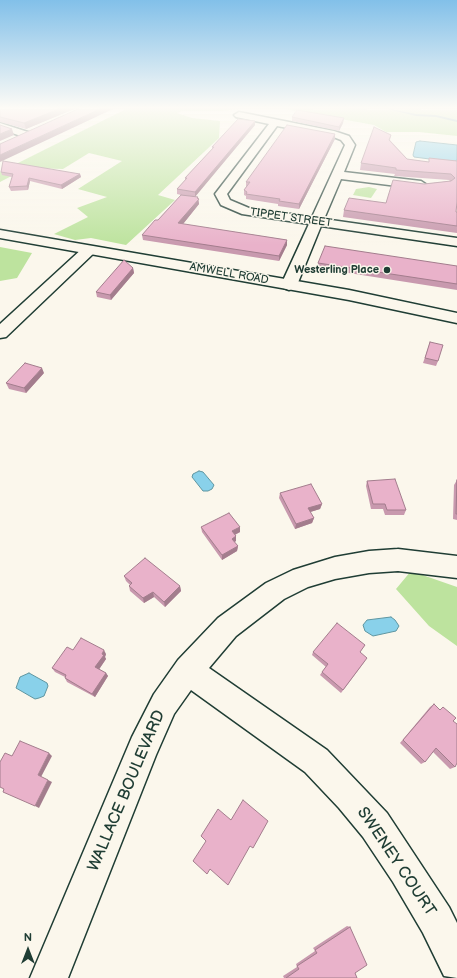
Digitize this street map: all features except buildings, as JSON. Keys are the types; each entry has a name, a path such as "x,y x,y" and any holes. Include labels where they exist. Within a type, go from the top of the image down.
{"street":[{"name":"TIPPET STREET","path":"250,155 223,190 222,198 231,206 246,211 457,242"},
{"path":"289,285 346,155"},
{"path":"337,175 429,185"},
{"name":"AMWELL ROAD","path":"0,234 289,285 457,318"},
{"path":"0,333 89,250"},
{"name":"WALLACE BOULEVARD","path":"49,978 143,748 164,704 188,670 226,627 275,591 302,578 335,568 369,562 398,560 457,567"},
{"name":"SWENEY COURT","path":"188,670 316,761 350,797 375,825 405,870 436,920 457,963"}],"green space":[{"path":"35,155 86,155 63,169 27,168 0,182 0,172"},
{"path":"96,155 201,155 158,195 175,200 126,245 91,238 75,240 54,234 88,217 77,208 107,197 78,189 122,161"},
{"path":"369,187 377,189 371,198 353,195 356,189"},
{"path":"0,247 32,253 17,278 0,281"},
{"path":"411,571 457,587 457,646 429,626 396,589"}],"water":[{"path":"413,155 457,155 457,160 453,162 414,157"},
{"path":"199,471 203,472 214,485 212,489 203,491 192,477 193,474"},
{"path":"391,617 399,626 396,631 373,636 365,631 363,625 367,620"},
{"path":"29,673 47,683 48,686 44,696 35,699 16,688 20,677"}],"place":[{"name":"Westerling Place","path":"387,270"}]}
